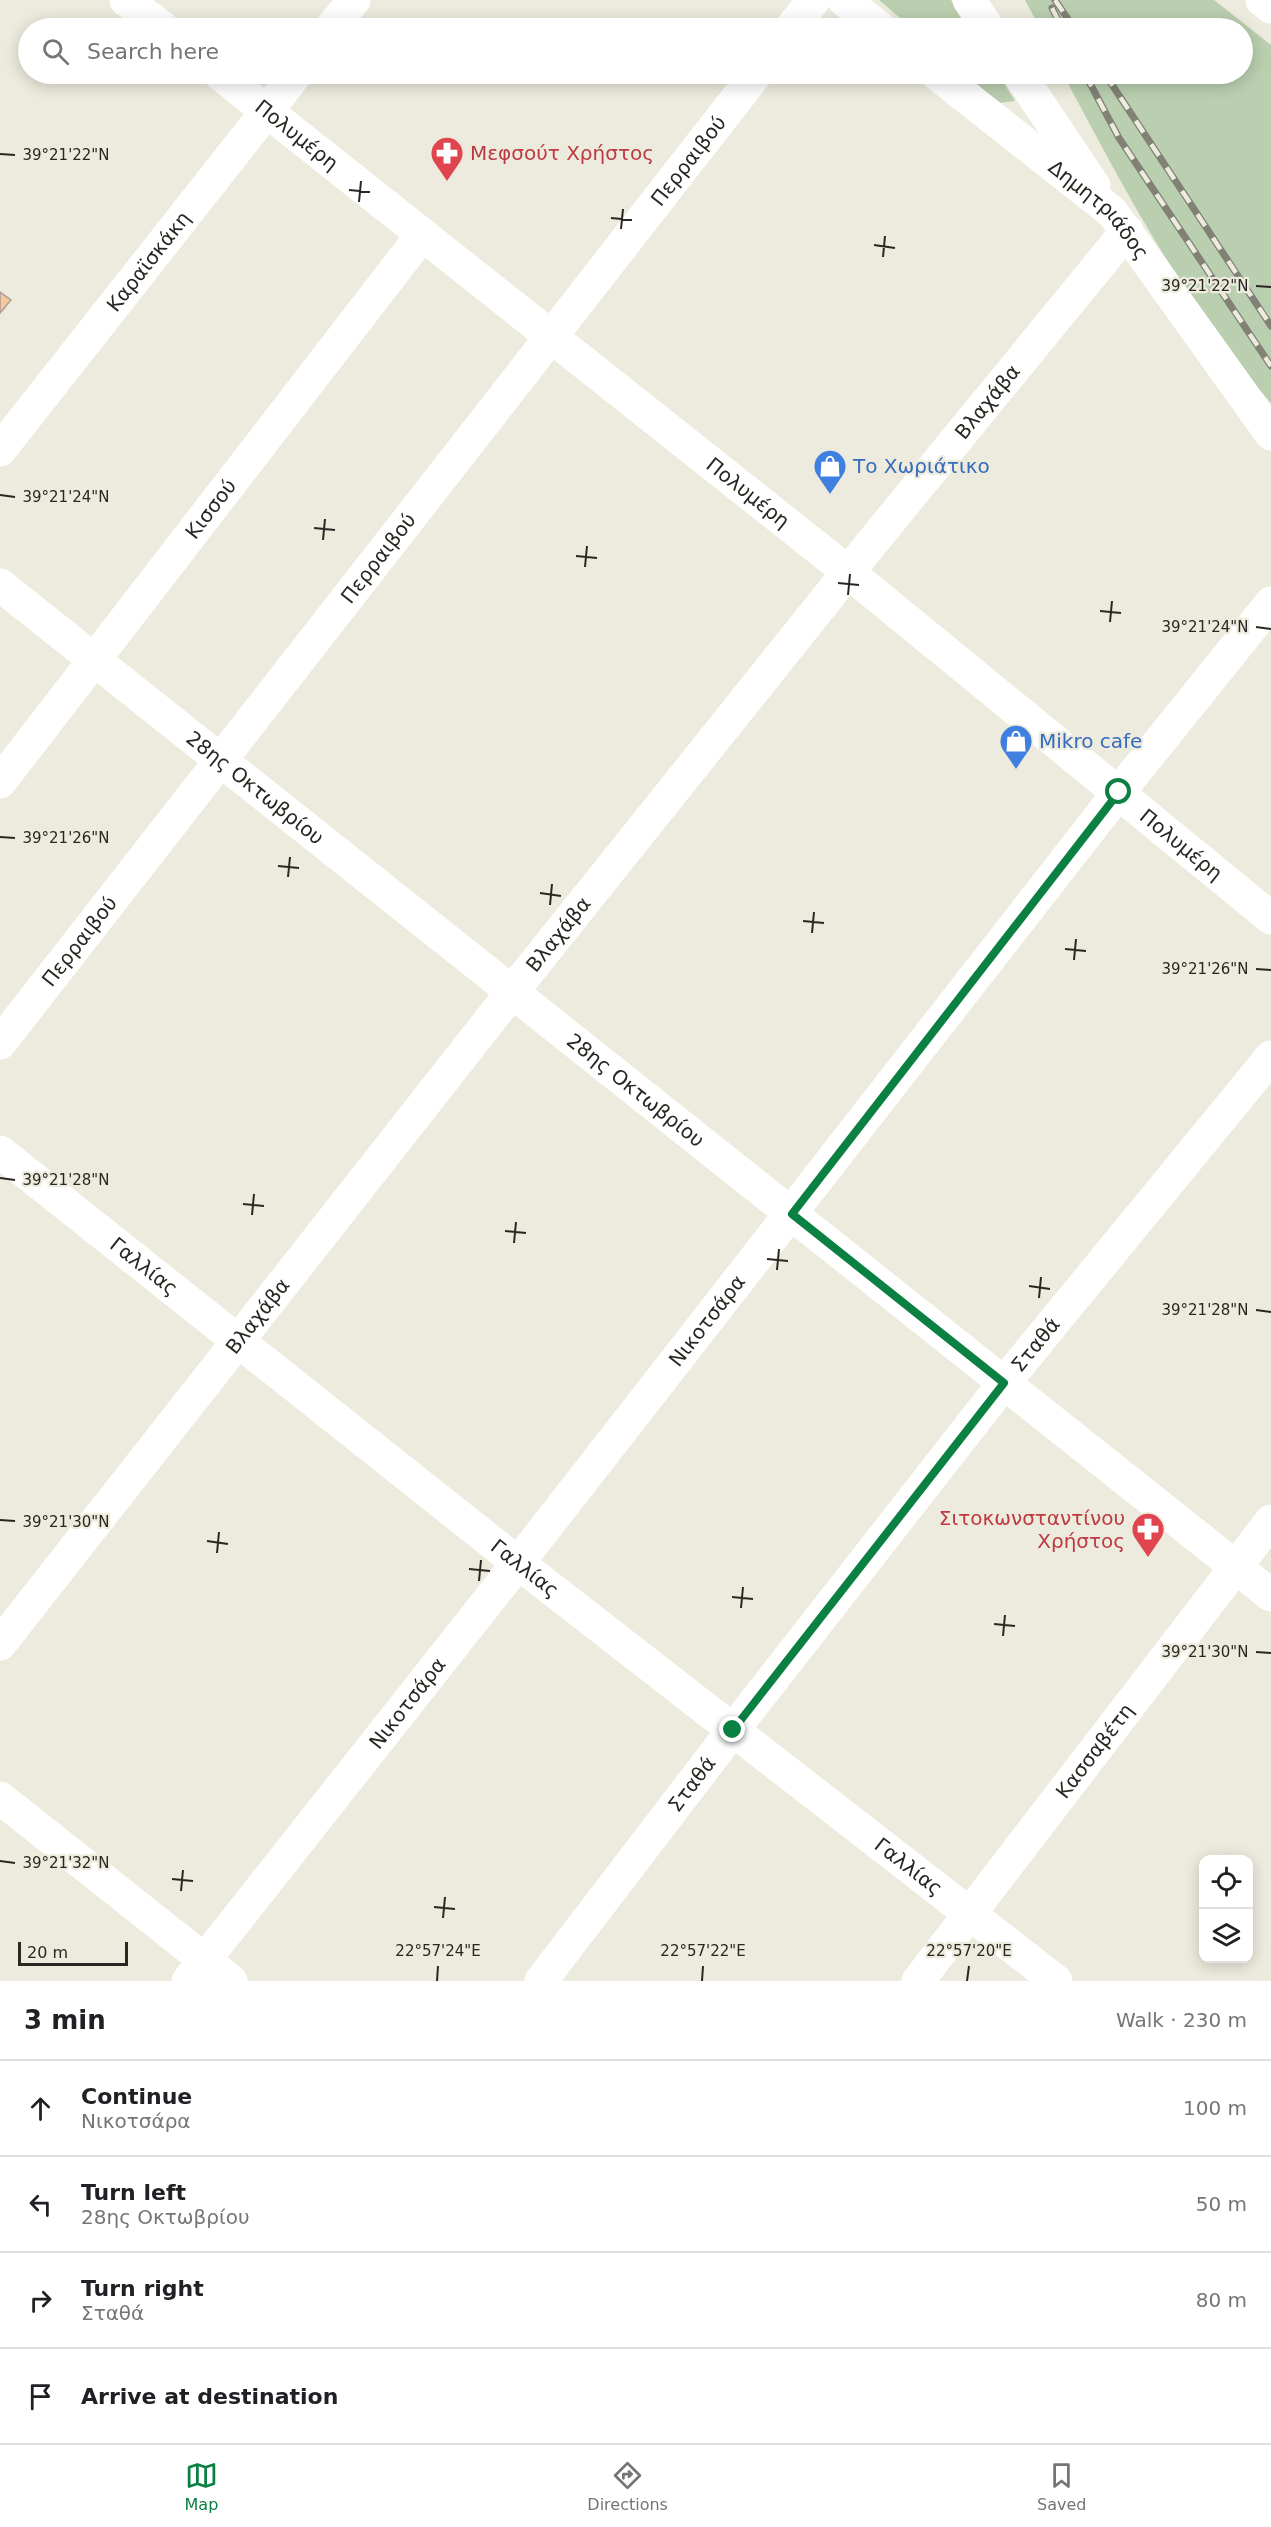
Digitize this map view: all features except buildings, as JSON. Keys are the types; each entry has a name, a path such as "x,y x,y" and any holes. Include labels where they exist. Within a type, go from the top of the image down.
{"street":[{"path":"126,0 150,18"},
{"path":"340,18 354,0"},
{"path":"799,18 814,0"},
{"path":"844,0 867,18"},
{"path":"969,0 981,18"},
{"path":"1262,0 1271,7"},
{"name":"Πολυμέρη","path":"233,84 550,338 848,572 1271,918"},
{"name":"Καραϊσκάκη","path":"0,450 288,84"},
{"name":"Περραιβού","path":"0,1043 748,84"},
{"name":"Δημητριάδος","path":"949,84 1119,222 1271,434"},
{"path":"1026,84 1119,222"},
{"name":"Βλαχάβα","path":"0,1644 239,1343 512,992 848,572 1119,222"},
{"name":"Κισσού","path":"0,782 422,235"},
{"name":"28ης Οκτωβρίου","path":"0,585 1271,1595"},
{"name":"Νικοτσάρα","path":"196,1971 792,1214 1119,792 1271,603"},
{"name":"Σταθά","path":"542,1981 733,1730 1004,1383 1271,1057"},
{"name":"Γαλλίας","path":"0,1152 518,1563 1056,1981"},
{"name":"Κασσαβέτη","path":"918,1981 1271,1521"},
{"path":"0,1798 196,1971 231,1981"}],"green space":[{"path":"879,0 951,0 963,18 900,18"},
{"path":"1025,0 1214,0 1237,18 1035,18"},
{"path":"1253,31 1271,45 1271,403 1240,366 1184,287 1109,160 1068,84 1253,84"},
{"path":"977,84 1004,84 1015,101 999,103"}],"railway":[{"path":"1055,0 1067,18"},
{"path":"1052,8 1057,18"},
{"path":"1090,84 1119,138 1271,366"},
{"path":"1112,84 1271,326"}],"place":[{"name":"Μεφσούτ Χρήστος","path":"447,182"},
{"name":"Το Χωριάτικο","path":"830,495"},
{"name":"Mikro cafe","path":"1016,770"},
{"name":"Σιτοκωνσταντίνου Χρήστος","path":"1148,1558"}],"route":[{"path":"733,1730 1004,1383 792,1214 1119,792"}]}
